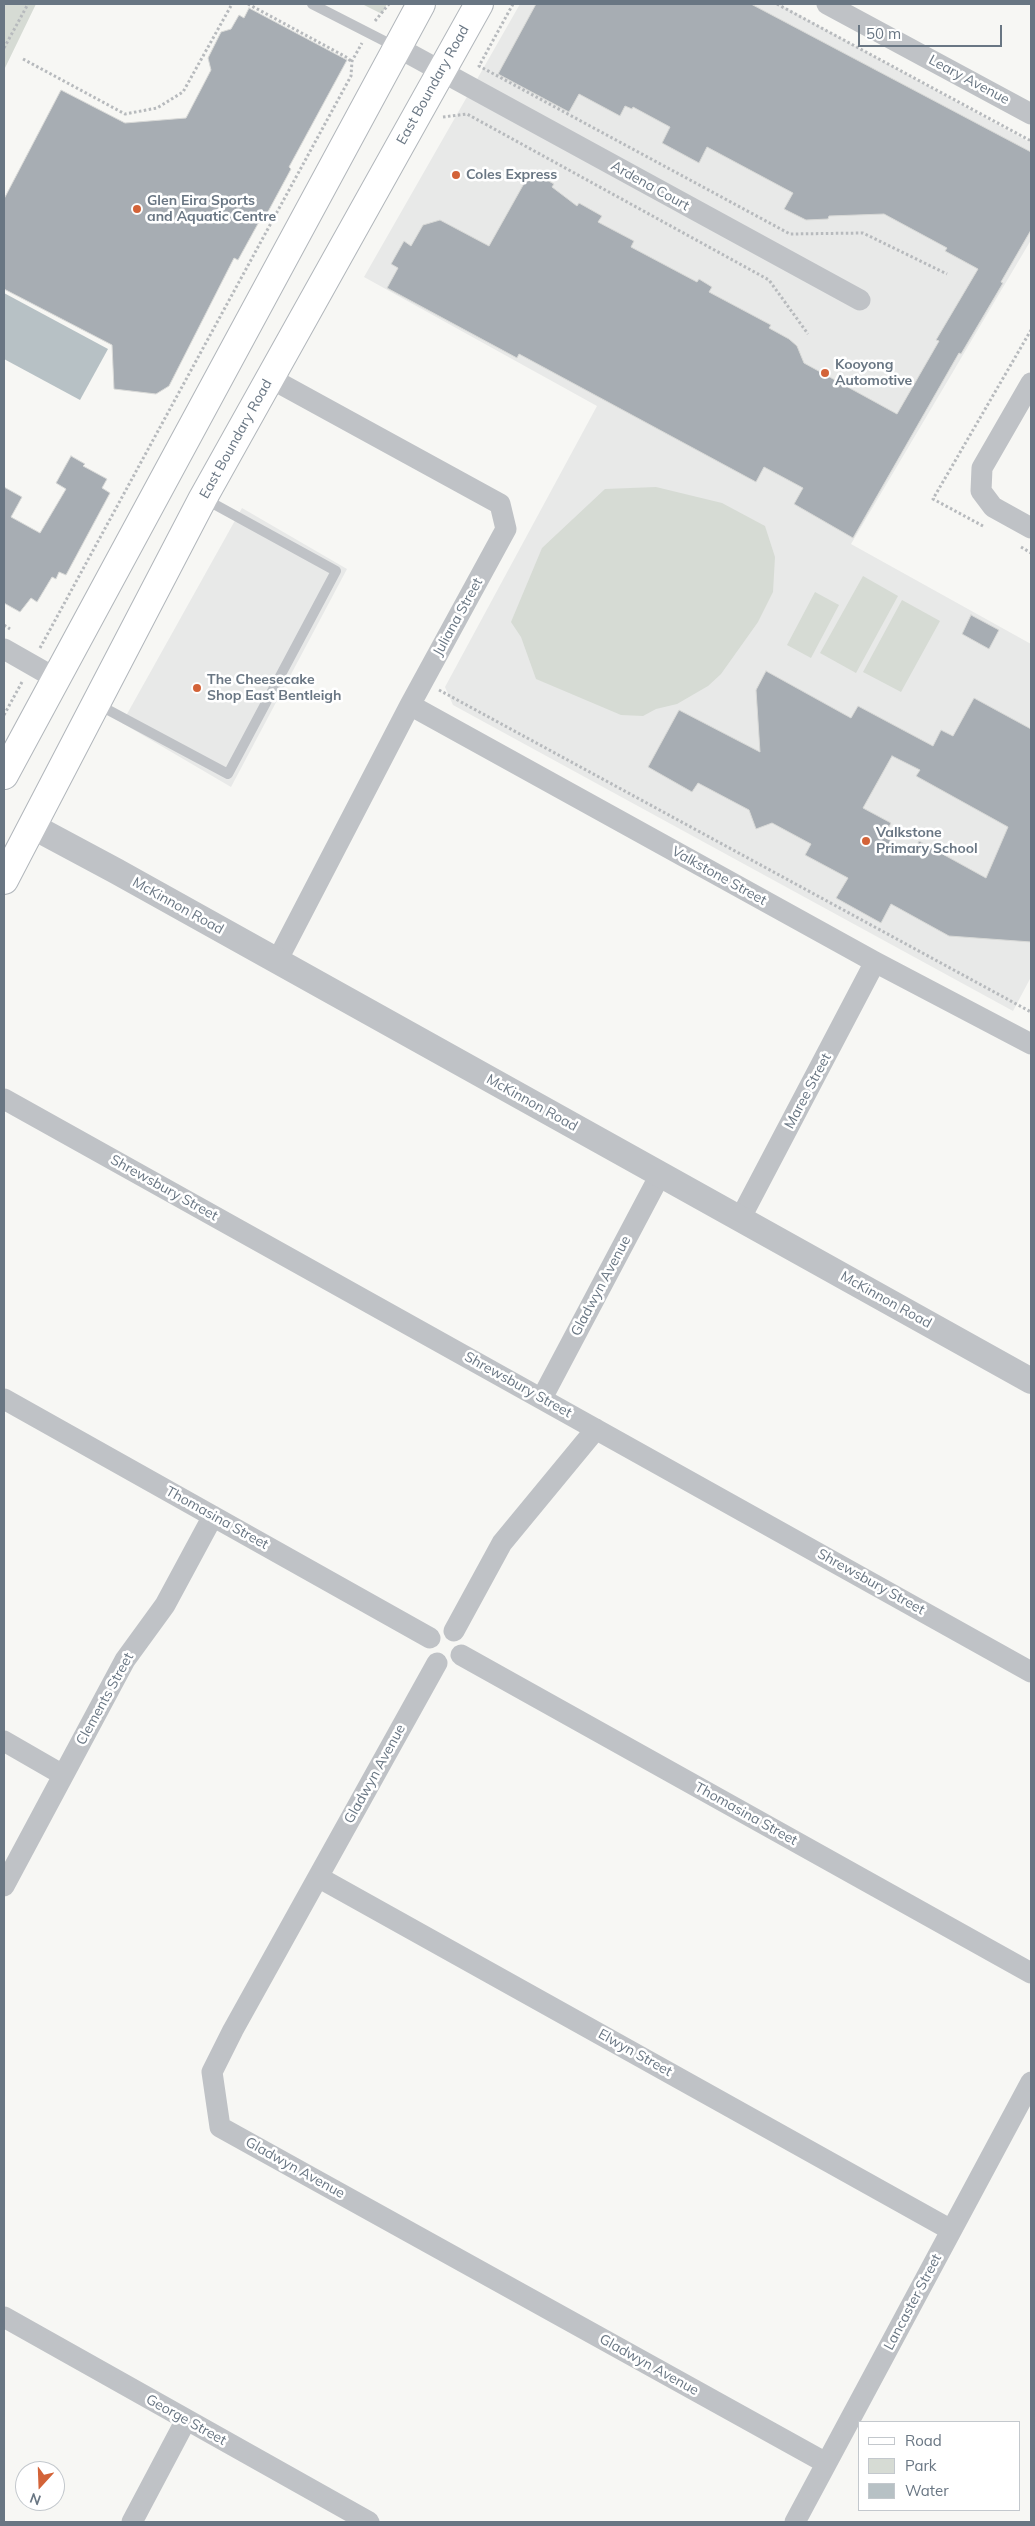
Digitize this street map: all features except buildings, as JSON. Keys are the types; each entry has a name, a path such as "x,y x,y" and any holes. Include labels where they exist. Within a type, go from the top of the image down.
{"main road":[{"path":"4,775 421,4"},
{"name":"East Boundary Road","path":"4,880 203,498 479,4"},
{"path":"4,833 16,826 32,826"}],"street":[{"name":"Leary Avenue","path":"827,4 1031,114"},
{"name":"Ardena Court","path":"397,47 860,300"},
{"name":"Juliana Street","path":"270,378 500,504 506,529 410,705 277,961"},
{"path":"1031,383 982,468 981,491 993,507 1031,528"},
{"path":"4,649 55,678"},
{"name":"Valkstone Street","path":"410,705 875,962 1031,1044"},
{"name":"McKinnon Road","path":"32,826 58,838 1031,1381"},
{"name":"Maree Street","path":"740,1219 875,962"},
{"name":"Shrewsbury Street","path":"4,1099 1031,1672"},
{"name":"Gladwyn Avenue","path":"542,1398 660,1175"},
{"name":"Thomasina Street","path":"4,1399 430,1638"},
{"path":"454,1631 502,1542 596,1429"},
{"name":"Clements Street","path":"4,1886 125,1660 165,1605 213,1516"},
{"path":"443,1629 454,1631 462,1639 461,1655 448,1665 437,1663 427,1650 430,1638 437,1631 443,1629"},
{"name":"Thomasina Street","path":"461,1655 1031,1973"},
{"name":"Gladwyn Avenue","path":"437,1663 212,2072 220,2127 826,2463"},
{"path":"4,1742 63,1775"},
{"name":"Elwyn Street","path":"318,1877 952,2230"},
{"name":"Lancaster Street","path":"795,2522 1031,2082"},
{"name":"George Street","path":"4,2317 369,2522"},
{"path":"132,2522 186,2420"}],"lane":[{"path":"312,4 397,47"},
{"path":"96,703 228,774 336,571 203,498"}],"path":[{"path":"5,49 28,4"},
{"path":"23,59 125,114 157,108 183,92 232,4"},
{"path":"248,4 348,58 352,64"},
{"path":"4,715 351,76 355,55 368,32 389,4"},
{"path":"513,4 479,66 790,234 864,233 947,274"},
{"path":"777,4 1031,142"},
{"path":"439,123 443,116 467,114 770,280 808,334"},
{"path":"444,682 439,691 1031,1012"}],"shaded area":[{"path":"520,4 779,4 1031,143 1031,240 851,544 1031,644 1031,977 1013,1011 453,705 445,687 597,406 364,277"},
{"path":"242,508 347,569 231,787 122,723"}],"green space":[{"path":"4,4 36,4 4,70"},
{"path":"362,4 387,4 382,14"},
{"path":"656,487 722,503 765,526 775,557 773,592 758,622 721,674 708,686 677,704 656,709 643,716 621,715 536,679 521,637 511,622 542,548 605,489"},
{"path":"863,576 898,596 856,673 820,653"},
{"path":"815,592 839,605 811,658 787,645"},
{"path":"902,600 940,621 901,692 863,672"}],"water":[{"path":"4,293 108,349 80,400 4,359"}],"place":[{"name":"Coles Express","path":"456,175"},
{"name":"Glen Eira Sports and Aquatic Centre","path":"137,209"},
{"name":"Kooyong Automotive","path":"825,373"},
{"name":"The Cheesecake Shop East Bentleigh","path":"197,688"},
{"name":"Valkstone Primary School","path":"866,841"}]}
